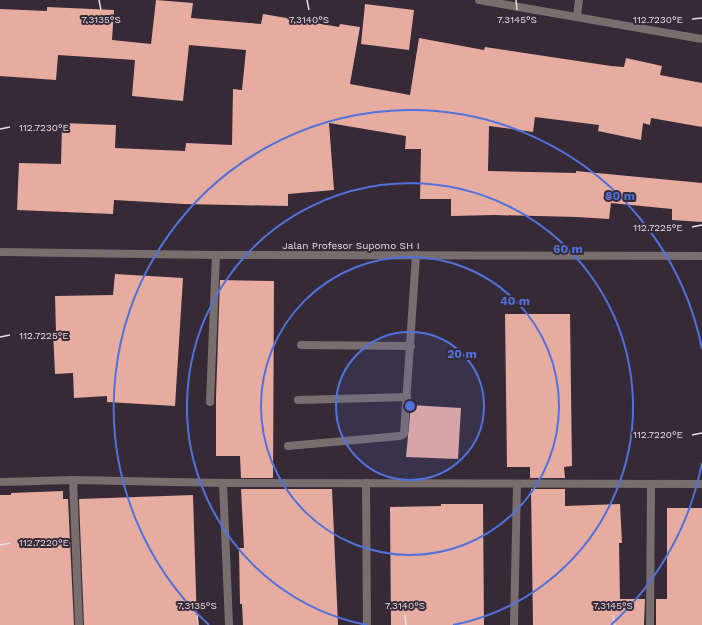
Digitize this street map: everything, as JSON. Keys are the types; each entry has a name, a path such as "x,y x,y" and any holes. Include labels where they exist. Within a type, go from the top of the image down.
{"street":[{"path":"479,0 702,39"},
{"path":"577,16 579,0"},
{"name":"Jalan Profesor Supomo SH I","path":"0,252 216,255 702,256"},
{"path":"210,402 216,255"},
{"path":"288,446 400,436 404,434 416,255"},
{"path":"301,345 411,346"},
{"path":"298,400 407,397"},
{"path":"0,482 73,480 223,483 366,482 702,484"},
{"path":"73,480 78,625"},
{"path":"366,482 367,625"},
{"path":"223,483 228,625"},
{"path":"514,625 517,484"},
{"path":"650,625 651,484"}],"building":[{"path":"156,0 193,3 191,18 261,24 263,14 339,27 340,24 360,27 350,84 410,95 419,38 484,50 485,47 611,66 624,67 626,58 662,66 660,75 702,83 702,127 651,118 650,125 643,123 641,140 598,131 599,125 535,117 533,132 489,126 488,171 576,173 576,171 702,183 702,222 672,220 672,209 611,203 609,219 494,215 451,216 451,199 420,199 421,149 405,149 406,136 329,123 334,190 288,194 288,206 184,204 114,200 113,214 17,210 19,163 61,164 62,123 116,125 115,148 185,151 186,143 232,145 233,89 242,90 246,50 189,45 183,101 132,96 135,60 58,55 56,80 0,76 0,9 47,11 47,7 114,10 112,40 151,44"},
{"path":"365,4 414,10 409,50 361,44"},
{"path":"115,274 183,278 175,406 107,402 107,396 74,398 73,373 55,374 53,332 56,332 55,296 113,295"},
{"path":"220,280 274,281 273,478 241,478 240,456 216,456 216,398"},
{"path":"505,314 570,314 572,466 564,467 565,478 530,478 530,467 507,467"},
{"path":"411,405 461,408 458,459 406,457"},
{"path":"241,489 332,489 338,625 243,625 242,604 240,604 239,548 244,548"},
{"path":"531,489 565,489 565,506 620,504 622,543 619,543 620,599 645,599 644,625 533,625"},
{"path":"63,491 63,499 68,499 74,625 0,625 0,495 11,495 11,493"},
{"path":"193,495 197,625 84,625 79,499"},
{"path":"441,504 483,504 484,625 391,625 390,507 441,506"},
{"path":"667,508 702,508 702,625 656,625 656,599 667,599"}]}
